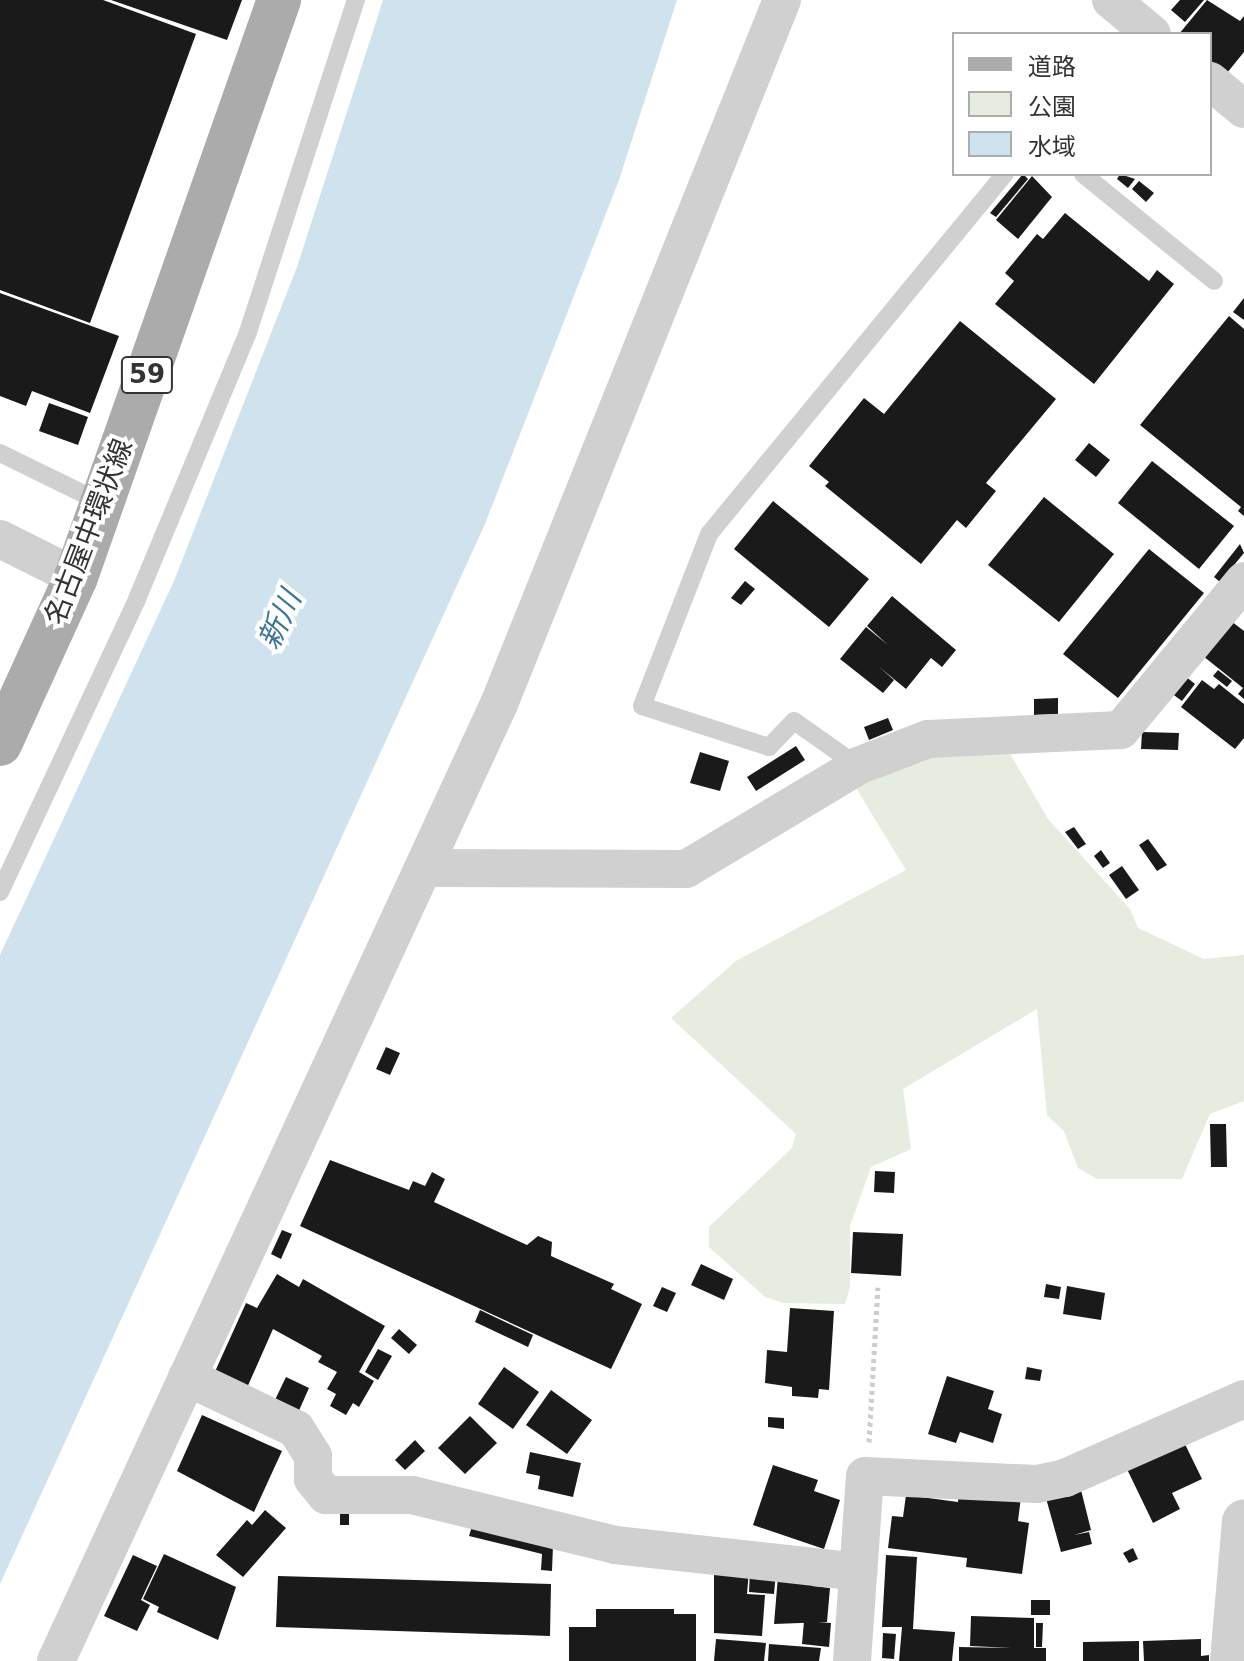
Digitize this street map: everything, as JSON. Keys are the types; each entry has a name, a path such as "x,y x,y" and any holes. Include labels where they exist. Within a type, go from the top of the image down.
{"main road":[{"name":"名古屋中環状線","path":"0,744 76,577 279,0"}],"street":[{"path":"56,1661 312,1100 499,704 782,0"},
{"path":"1212,83 1244,109"},
{"path":"0,539 76,577"},
{"path":"424,868 686,869 858,766 928,739 1121,730 1244,581"},
{"path":"187,1377 296,1429 313,1456 313,1479 326,1495 412,1495 615,1545 859,1572"},
{"path":"852,1661 867,1476 1037,1484 1065,1478 1244,1399"},
{"path":"1232,1661 1244,1522"}],"lane":[{"path":"0,892 137,599 248,332 356,0"},
{"path":"858,766 794,721 769,747 642,706 709,534 1003,176"},
{"path":"1085,176 1214,281"},
{"path":"0,453 102,503"}],"path":[{"path":"867,1476 878,1287"}],"green space":[{"path":"1009,752 1048,819 1130,909 1138,928 1204,959 1244,955 1244,1101 1210,1114 1182,1179 1097,1179 1078,1168 1064,1131 1047,1115 1037,1009 903,1089 911,1149 871,1167 850,1226 850,1287 845,1304 783,1303 765,1297 709,1247 709,1227 792,1148 796,1134 671,1018 736,961 906,870 856,788 934,755"}],"water":[{"name":"新川","path":"383,0 677,0 619,180 485,524 0,1584 0,955 174,581 297,267"}],"building":[{"path":"0,0 103,0 196,34 90,323 0,290"},
{"path":"111,0 242,0 227,40"},
{"path":"1180,0 1204,0 1185,22 1171,10"},
{"path":"1207,0 1240,21 1244,16 1244,52 1227,73 1212,62 1212,32 1181,32"},
{"path":"1021,176 1028,179 996,217 990,213"},
{"path":"1032,176 1052,197 1018,239 996,220"},
{"path":"1126,176 1135,179 1128,188 1117,179"},
{"path":"1139,181 1154,193 1146,202 1132,189"},
{"path":"1065,213 1149,281 1157,270 1174,284 1094,384 995,304 1014,281 1005,273 1037,234 1043,239"},
{"path":"0,293 119,336 90,413 32,391 26,406 0,396"},
{"path":"1244,298 1244,320 1233,312"},
{"path":"1229,316 1244,329 1244,516 1238,511 1241,507 1140,425"},
{"path":"960,321 1056,399 986,483 996,491 966,528 957,520 921,564 825,486 829,482 809,466 864,398 884,414"},
{"path":"49,403 88,417 78,445 39,431"},
{"path":"1089,443 1110,460 1096,477 1075,460"},
{"path":"1152,461 1234,526 1199,569 1118,503"},
{"path":"1044,497 1114,554 1059,622 988,565"},
{"path":"773,501 869,579 829,627 734,549"},
{"path":"1240,544 1244,553 1220,582 1214,577"},
{"path":"1149,549 1204,593 1118,698 1063,654"},
{"path":"745,581 755,589 741,605 731,598"},
{"path":"892,596 956,650 942,667 931,658 906,689 878,666 894,680 883,693 840,659 866,627 888,645 867,626"},
{"path":"1231,621 1244,631 1244,699 1238,694 1243,688 1203,656"},
{"path":"1218,670 1232,681 1227,687 1213,676"},
{"path":"1185,676 1195,684 1182,701 1171,693"},
{"path":"1202,680 1214,689 1219,684 1244,704 1244,738 1235,749 1181,707"},
{"path":"1058,698 1058,714 1034,715 1034,699"},
{"path":"888,718 893,730 869,740 864,727"},
{"path":"1142,732 1179,733 1178,750 1141,749"},
{"path":"796,746 805,760 756,791 747,777"},
{"path":"700,752 729,761 720,791 690,783"},
{"path":"1074,827 1086,844 1078,849 1065,832"},
{"path":"1148,839 1167,865 1157,871 1139,845"},
{"path":"1101,850 1110,863 1103,868 1094,856"},
{"path":"1122,866 1139,890 1126,899 1109,875"},
{"path":"386,1047 400,1053 390,1075 376,1069"},
{"path":"1210,1124 1226,1124 1227,1167 1211,1167"},
{"path":"330,1160 409,1190 413,1181 425,1186 432,1172 445,1179 434,1202 527,1245 538,1236 552,1242 551,1256 614,1284 611,1289 642,1304 611,1369 300,1226"},
{"path":"875,1171 895,1172 894,1193 874,1192"},
{"path":"282,1230 292,1234 281,1259 271,1254"},
{"path":"853,1232 903,1234 901,1276 851,1273"},
{"path":"701,1264 733,1279 724,1300 691,1285"},
{"path":"277,1274 299,1287 303,1279 385,1326 359,1372 374,1381 359,1407 353,1403 346,1415 330,1406 336,1394 327,1389 337,1372 318,1362 322,1356 273,1329 246,1390 213,1376 246,1303 257,1308"},
{"path":"1046,1284 1061,1287 1059,1299 1044,1297"},
{"path":"1067,1286 1105,1293 1101,1320 1063,1314"},
{"path":"662,1287 676,1293 667,1312 653,1306"},
{"path":"790,1308 834,1311 829,1390 819,1389 818,1398 792,1396 792,1387 765,1383 767,1350 787,1352"},
{"path":"480,1310 533,1335 528,1347 475,1322"},
{"path":"399,1329 417,1345 409,1354 391,1338"},
{"path":"378,1349 392,1356 378,1380 365,1372"},
{"path":"504,1367 539,1392 513,1429 478,1404"},
{"path":"1027,1367 1042,1370 1040,1381 1025,1379"},
{"path":"947,1376 994,1391 988,1409 1002,1414 993,1443 960,1432 956,1443 928,1434"},
{"path":"286,1377 309,1388 297,1415 273,1404"},
{"path":"551,1390 592,1420 567,1454 526,1425"},
{"path":"202,1415 282,1451 254,1512 177,1471"},
{"path":"470,1416 497,1443 465,1474 438,1448"},
{"path":"768,1417 784,1418 784,1429 768,1427"},
{"path":"415,1440 425,1451 405,1470 395,1460"},
{"path":"1183,1440 1202,1479 1172,1493 1180,1509 1153,1523 1126,1467"},
{"path":"530,1452 581,1463 573,1497 538,1489 540,1476 526,1473"},
{"path":"773,1465 818,1480 814,1491 840,1500 824,1549 753,1525"},
{"path":"1079,1482 1091,1530 1074,1535 1089,1532 1092,1544 1061,1552 1044,1491"},
{"path":"959,1489 1021,1497 1018,1521 1029,1523 1022,1574 966,1567 967,1558 888,1548 892,1516 903,1517 906,1495 958,1502"},
{"path":"265,1510 286,1528 243,1577 216,1555 247,1520 252,1525"},
{"path":"340,1513 349,1513 349,1525 340,1525"},
{"path":"472,1526 553,1545 552,1571 541,1570 542,1554 469,1536"},
{"path":"1133,1548 1138,1559 1129,1563 1123,1553"},
{"path":"164,1554 236,1587 218,1640 157,1612 159,1607 143,1599"},
{"path":"133,1555 157,1566 141,1600 150,1605 137,1631 104,1616"},
{"path":"886,1555 917,1557 913,1629 955,1632 952,1661 899,1661 902,1627 882,1627"},
{"path":"714,1567 749,1570 747,1594 765,1595 762,1636 714,1633"},
{"path":"750,1570 776,1572 774,1594 749,1592"},
{"path":"278,1576 551,1584 550,1636 276,1627"},
{"path":"778,1576 812,1578 812,1586 830,1588 827,1622 774,1624"},
{"path":"1031,1600 1050,1600 1050,1615 1031,1615"},
{"path":"596,1609 674,1609 674,1614 696,1614 696,1661 569,1661 569,1627 596,1627"},
{"path":"971,1616 1034,1618 1034,1648 1046,1648 1046,1661 959,1661 959,1647 1012,1648 970,1646"},
{"path":"804,1621 831,1623 829,1647 802,1644"},
{"path":"1036,1623 1043,1623 1042,1647 1036,1647"},
{"path":"883,1633 896,1634 894,1659 882,1658"},
{"path":"716,1639 766,1643 764,1661 714,1661"},
{"path":"1201,1639 1201,1656 1209,1655 1209,1661 1144,1661 1143,1641"},
{"path":"1139,1641 1139,1661 1083,1661 1083,1642"},
{"path":"769,1644 821,1648 819,1661 768,1661"}]}
